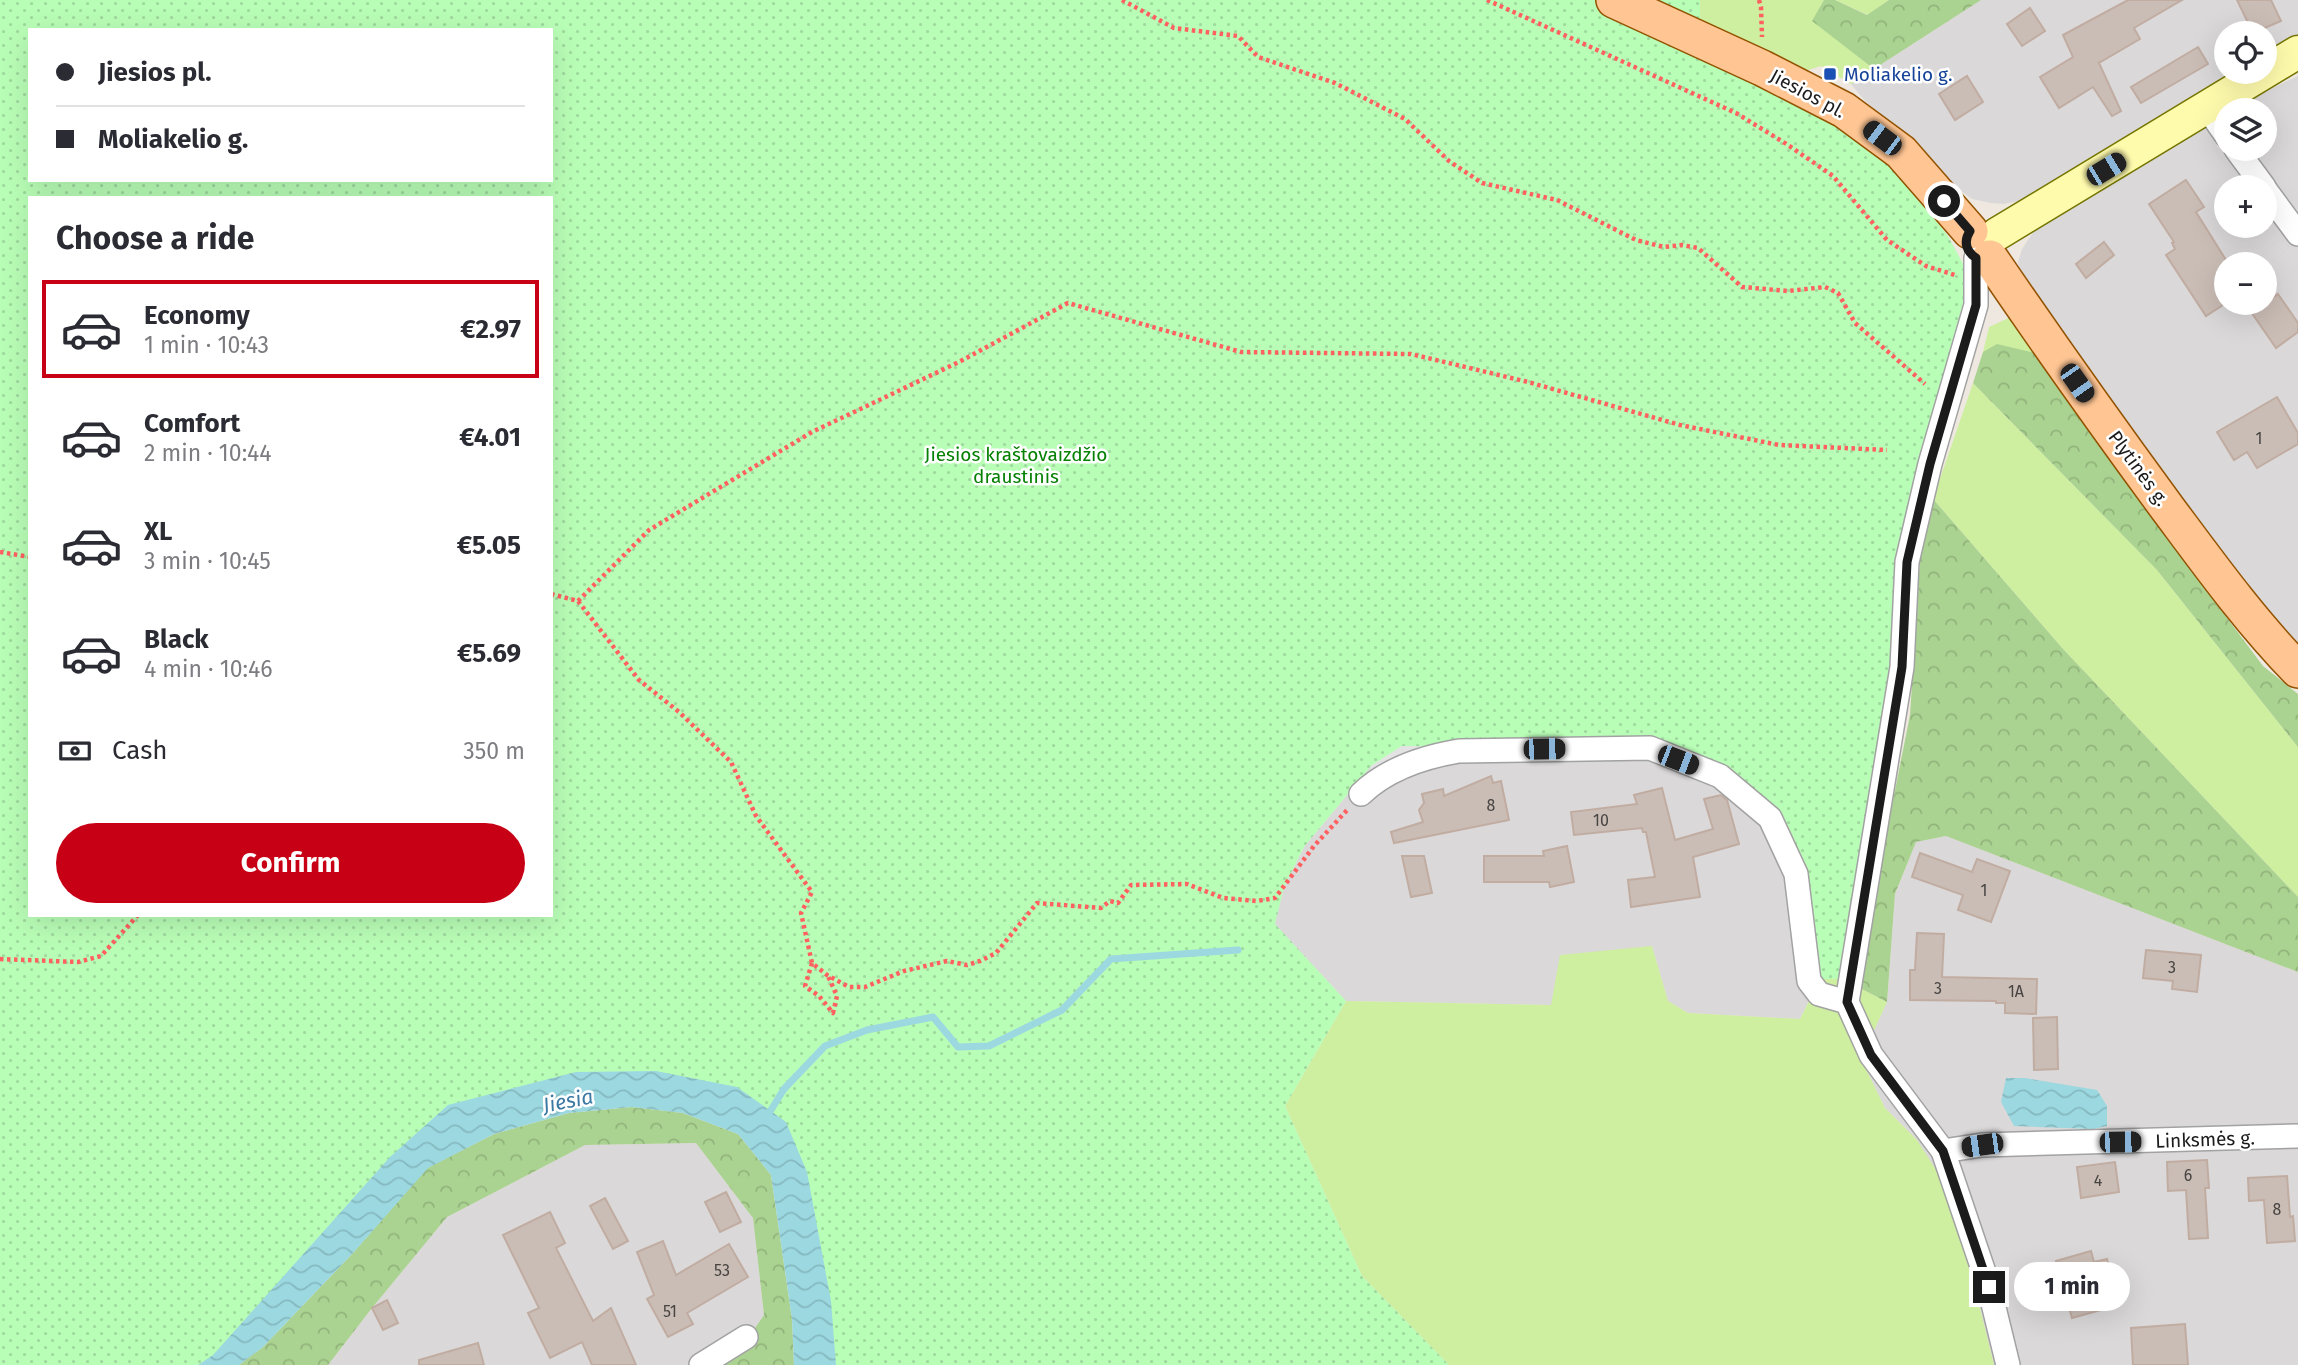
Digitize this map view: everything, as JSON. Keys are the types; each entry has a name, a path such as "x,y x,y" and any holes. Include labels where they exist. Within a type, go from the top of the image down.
{"main road":[{"name":"Jiesios pl.","path":"1614,0 1762,68 1844,110 1900,152 1982,252"},
{"path":"1982,252 2298,52"},
{"name":"Plytinės g.","path":"1982,252 2203,555 2277,649 2298,670"}],"street":[{"path":"2207,108 2214,118"},
{"path":"2277,206 2298,234"},
{"path":"1982,252 1976,305 1930,464 1907,562 1902,667 1847,1002 1871,1055 1943,1151 1989,1287 2008,1365"},
{"path":"1361,794 1376,780 1430,756 1459,751 1650,748 1720,776 1770,818 1796,874 1810,981 1819,994 1847,1002"},
{"name":"Linksmės g.","path":"1943,1151 1982,1145 2298,1136"},
{"path":"701,1365 746,1337"}],"path":[{"path":"1122,0 1174,28 1238,36 1258,57 1335,83 1405,119 1449,161 1482,183 1557,200 1636,240 1664,247 1682,245 1698,248 1742,286 1788,290 1825,287 1839,293 1844,307 1855,323 1925,383"},
{"path":"1487,0 1736,113 1833,176 1887,240 1926,266 1982,252"},
{"path":"578,601 649,530 812,432 959,362 1068,303 1241,352 1411,355 1528,382 1680,425 1779,445 1887,450"},
{"path":"0,552 28,557"},
{"path":"553,595 578,601 639,680 679,712 731,762 756,816 812,892 801,913 812,963 804,986 819,996 833,1013 837,996 827,975"},
{"path":"812,963 849,987 864,988 904,971 947,961 967,965 996,953 1037,903 1101,908 1110,901 1118,903 1131,885 1187,884 1223,898 1257,901 1275,898 1314,846 1361,794"},
{"path":"0,959 78,962 102,956 136,917"}],"shaded area":[{"path":"1981,0 2298,0 2298,36 2277,49 2277,21 2214,21 2214,84 2218,84 2028,199 2004,204 1972,199 1957,188 1910,137 1866,102 1851,84"},
{"path":"2298,76 2298,654 2266,614 2022,277 2018,262 2022,249 2034,231 2214,118 2214,161 2277,161 2277,98 2252,98"},
{"path":"1648,738 1777,813 1806,867 1820,979 1800,1019 1688,1013 1668,1001 1652,946 1551,1005 1346,1001 1274,924 1284,887 1304,847 1371,766"},
{"path":"1402,746 1439,747 1361,794 1371,766"},
{"path":"1946,836 2298,972 2298,1365 1994,1365 1976,1292 1917,1140 1885,1108 1861,1059 1887,1002 1895,895 1916,842"},
{"path":"696,1143 753,1218 764,1315 734,1359 724,1365 328,1365 447,1217 585,1145"}],"green space":[{"name":"Jiesios kraštovaizdžio draustinis","path":"0,0 1700,0 1700,22 1844,125 1906,182 1948,236 1967,271 1976,305 1930,464 1842,979 1820,979 1806,867 1777,813 1648,738 1439,747 1402,746 1371,766 1304,847 1284,887 1275,924 1346,1001 1285,1106 1362,1276 1449,1365 812,1365 781,1153 758,1130 610,1093 439,1143 223,1365 0,1365"},
{"path":"1671,0 1824,0 1813,21 1874,69 1851,84 1821,66 1808,70 1796,67 1669,7"},
{"path":"1824,0 1835,0 1867,15 1889,0 1981,0 1874,69 1812,21"},
{"path":"1835,0 1889,0 1868,15"},
{"path":"2013,316 2039,354 1983,352 1989,327"},
{"path":"1997,344 2039,354 2188,566 2263,666 2298,694 2298,747 2157,570 1973,383 1983,352"},
{"path":"1973,383 2157,570 2298,747 2298,897 2063,649 1933,499"},
{"path":"1933,499 2063,649 2298,897 2298,972 1946,836 1916,842 1895,894 1887,1002 1856,986 1910,715 1920,561"},
{"path":"1652,946 1668,1001 1688,1013 1800,1019 1820,979 1842,979 1887,1002 1861,1059 1885,1108 1917,1140 1943,1181 1976,1292 1994,1365 1449,1365 1362,1276 1285,1106 1346,1001 1551,1005 1560,955"},
{"path":"632,1107 683,1113 738,1134 771,1175 792,1319 794,1365 724,1365 734,1359 764,1315 753,1218 696,1143 585,1145 447,1217 328,1365 239,1365 263,1347 353,1253 427,1168 494,1134 569,1113"}],"water":[{"name":"Jiesia","path":"656,1071 737,1087 786,1122 807,1172 831,1301 836,1365 794,1365 792,1319 771,1175 738,1134 683,1113 632,1107 569,1113 494,1134 428,1168 353,1253 263,1347 239,1365 198,1365 213,1355 390,1157 448,1105 576,1072"},
{"path":"2006,1078 2025,1078 2097,1090 2107,1106 2107,1126 2093,1129 2014,1126 2001,1102"}],"building":[{"path":"2128,0 2182,0 2134,28 2140,39 2099,63 2121,111 2112,116 2093,87 2059,108 2040,77 2073,57 2063,35"},
{"path":"2237,0 2271,0 2281,21 2277,23 2247,21"},
{"path":"2030,8 2045,31 2022,46 2007,24"},
{"path":"2198,47 2208,64 2141,103 2131,87"},
{"path":"1967,76 1983,102 1955,120 1939,94"},
{"path":"2186,180 2204,207 2196,212 2221,252 2214,252 2214,311 2206,316 2166,255 2175,249 2172,243 2174,242 2149,204"},
{"path":"2104,242 2114,255 2086,278 2076,264"},
{"path":"2277,295 2298,323 2298,332 2276,348 2253,315 2277,315"},
{"path":"2277,397 2298,433 2298,444 2257,468 2247,452 2234,460 2217,432"},
{"path":"1491,776 1493,783 1501,781 1509,820 1394,843 1391,832 1423,822 1419,810 1424,803 1422,794 1443,789 1444,796"},
{"path":"1662,788 1675,840 1713,829 1704,799 1721,795 1727,800 1739,844 1693,857 1700,897 1631,907 1628,880 1655,877 1646,832 1643,832 1642,828 1574,835 1571,812 1637,804 1634,795"},
{"path":"1567,846 1574,882 1550,887 1549,882 1484,882 1484,856 1544,856 1543,851"},
{"path":"1920,853 1972,872 1977,859 2010,871 1991,922 1958,910 1963,895 1912,877"},
{"path":"1402,856 1424,856 1432,893 1411,897"},
{"path":"1917,933 1944,934 1942,977 2037,979 2036,1014 2005,1013 2005,1003 1996,1001 1910,1000 1910,970 1915,970"},
{"path":"2146,950 2201,955 2197,992 2172,989 2173,981 2143,978"},
{"path":"2057,1017 2058,1069 2034,1070 2033,1018"},
{"path":"2207,1160 2209,1188 2205,1188 2208,1238 2189,1239 2186,1190 2168,1191 2167,1162"},
{"path":"2115,1162 2119,1192 2081,1198 2077,1167"},
{"path":"2287,1176 2295,1241 2267,1243 2264,1200 2249,1201 2248,1178"},
{"path":"726,1192 741,1222 720,1232 705,1202"},
{"path":"605,1198 628,1241 613,1249 590,1206"},
{"path":"550,1212 565,1243 556,1248 593,1321 611,1308 636,1365 592,1365 582,1342 550,1358 528,1313 539,1308 503,1235"},
{"path":"663,1241 676,1275 729,1244 748,1277 687,1313 693,1324 668,1337 647,1299 654,1295 637,1252"},
{"path":"2091,1251 2094,1262 2107,1259 2116,1290 2104,1293 2108,1308 2072,1318 2056,1261"},
{"path":"387,1300 398,1323 383,1330 372,1308"},
{"path":"2185,1324 2188,1365 2133,1365 2131,1328"},
{"path":"478,1343 484,1365 419,1365 419,1360"}],"waterway":[{"path":"766,1118 784,1089 825,1046 867,1030 933,1017 958,1047 989,1046 1062,1010 1111,959 1238,950"}],"place":[{"name":"Moliakelio g.","path":"1830,74"}],"route":[{"path":"1944,201 1970,231 1966,243 1970,254 1976,258 1976,305 1930,464 1907,562 1902,667 1847,1002 1871,1055 1943,1151 1989,1287"}]}
